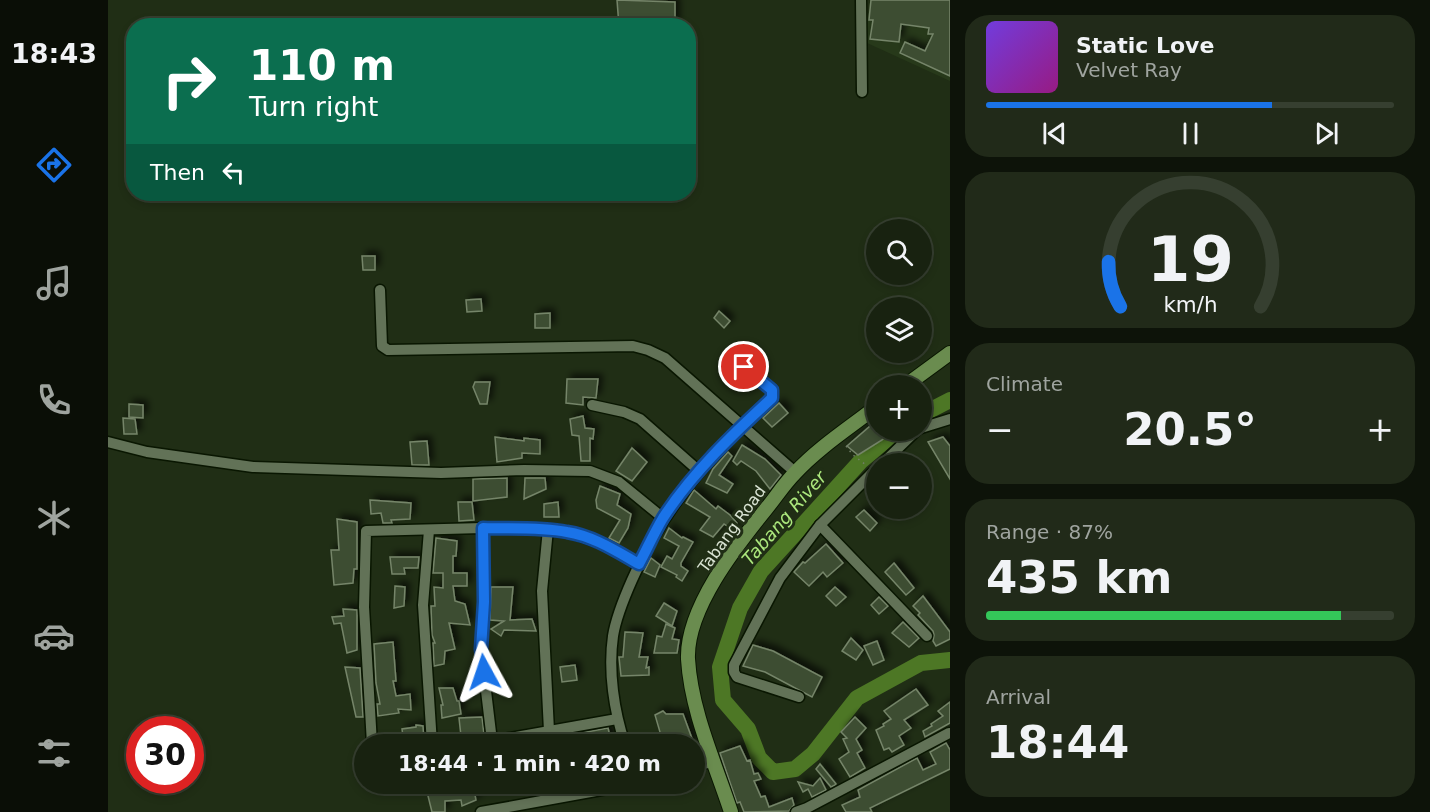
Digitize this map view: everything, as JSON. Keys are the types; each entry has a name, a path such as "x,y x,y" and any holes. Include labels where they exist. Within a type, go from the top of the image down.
{"main road":[{"path":"920,375 950,353"},
{"name":"Tabang Road","path":"730,812 698,716 691,686 688,656 694,624 726,561 795,472 866,415"}],"street":[{"path":"861,0 862,92"},
{"path":"380,290 382,346 388,350 633,346 648,350 665,358 795,472"},
{"path":"622,734 617,719 612,664 613,635 623,600 663,518 699,471 742,425 772,398 772,390 744,367"},
{"path":"592,405 624,412 640,419 699,471"},
{"path":"932,425 950,420"},
{"path":"893,453 906,441"},
{"path":"108,442 147,452 253,467 441,473 524,470 590,471 619,482 663,518"},
{"path":"799,697 737,677 734,665 780,578 820,525 866,473"},
{"path":"820,525 927,636"},
{"path":"483,528 484,602 481,649 491,734"},
{"path":"371,734 364,616 366,531 548,529 569,532 606,545 639,564"},
{"path":"548,529 542,591 549,730"},
{"path":"429,530 423,604 431,734"},
{"path":"528,734 617,719"},
{"path":"796,812 949,733"},
{"path":"705,763 715,762"},
{"path":"481,812 578,794"}],"path":[{"path":"838,437 853,455 866,464"}],"shaded area":[{"path":"870,0 950,0 950,81 865,42"}],"building":[{"path":"617,0 675,2 675,18 618,18"},
{"path":"871,0 950,0 950,76 900,53 905,42 925,51 933,34 928,34 929,28 901,24 899,42 870,39 873,20 869,20"},
{"path":"362,256 375,256 375,270 363,270"},
{"path":"481,299 482,311 467,312 466,300"},
{"path":"719,311 730,321 724,328 714,318"},
{"path":"550,313 550,328 535,328 535,314"},
{"path":"567,379 598,379 596,398 583,397 583,405 566,403"},
{"path":"475,382 490,382 487,404 480,404 473,387"},
{"path":"779,403 788,413 772,427 763,418"},
{"path":"129,404 143,405 143,418 129,417"},
{"path":"583,416 585,428 594,429 593,439 590,438 590,461 581,461 579,436 572,435 570,419"},
{"path":"123,418 135,419 137,434 124,434"},
{"path":"866,430 866,441 880,441 858,455 847,446"},
{"path":"495,437 524,441 524,438 540,440 540,454 522,453 522,458 497,462"},
{"path":"943,437 950,446 950,479 928,442"},
{"path":"427,441 429,465 412,465 410,442"},
{"path":"742,445 765,459 781,475 770,489 756,471 741,461 737,465 733,461"},
{"path":"632,448 647,462 632,481 616,471"},
{"path":"728,452 732,456 719,475 733,484 727,493 706,483 713,469"},
{"path":"507,478 507,497 473,501 473,479"},
{"path":"525,478 545,478 546,489 524,499"},
{"path":"600,486 620,494 617,505 631,514 628,528 619,543 609,538 620,520 597,508 596,500"},
{"path":"694,490 716,509 718,506 730,515 737,523 733,530 724,524 713,537 700,530 710,517 686,503"},
{"path":"370,500 411,503 410,519 383,523 381,513 371,514"},
{"path":"458,502 472,502 474,520 459,521"},
{"path":"558,502 559,517 544,517 544,504"},
{"path":"864,510 866,519 873,519 877,523 870,531 856,517"},
{"path":"337,519 357,522 357,569 354,569 353,583 334,585 331,550 339,550"},
{"path":"669,528 682,538 693,542 681,563 681,566 688,571 682,581 676,577 677,575 661,567 667,556 672,559 679,546 664,538"},
{"path":"436,538 457,541 456,556 453,556 453,573 467,573 467,586 453,586 455,601 465,604 470,625 449,623 455,649 445,651 444,664 434,666 433,643 435,643 432,635 431,606 435,606 434,587 443,588 443,573 433,573"},
{"path":"826,544 843,563 827,577 823,572 809,586 794,572"},
{"path":"390,557 419,557 418,568 404,568 405,574 392,574"},
{"path":"651,558 660,565 655,577 644,572"},
{"path":"894,563 914,588 906,595 885,572"},
{"path":"395,586 405,587 404,606 394,608"},
{"path":"491,587 513,587 510,620 532,619 536,631 504,630 501,636 491,629 504,621 490,620"},
{"path":"835,587 846,597 836,606 826,596"},
{"path":"923,596 950,632 950,639 936,646 933,641 933,631 913,606"},
{"path":"879,597 888,606 879,614 871,605"},
{"path":"664,603 677,611 672,626 656,616"},
{"path":"343,609 357,610 357,650 347,653 341,623 334,624 332,617 344,616"},
{"path":"903,622 919,638 909,647 892,633"},
{"path":"666,624 675,628 672,639 679,640 677,653 654,653 657,636 662,637"},
{"path":"625,632 643,633 639,657 648,657 646,668 649,667 649,675 621,676 619,657 623,657"},
{"path":"851,638 863,650 856,660 842,651"},
{"path":"877,641 884,660 873,665 864,646"},
{"path":"393,642 396,681 393,681 396,696 410,694 411,710 398,709 399,713 378,716 377,704 380,704 376,683 374,644"},
{"path":"753,645 773,651 822,677 812,697 765,672 743,666"},
{"path":"575,665 577,680 562,682 560,667"},
{"path":"345,667 360,668 363,717 356,717"},
{"path":"439,688 453,688 457,701 459,701 461,714 442,718 441,705 443,705"},
{"path":"916,689 928,705 904,720 911,728 899,736 904,745 892,752 889,748 884,750 876,730 891,719 884,711"},
{"path":"950,702 950,723 925,737 923,731 943,716 938,711"},
{"path":"663,711 666,714 683,714 690,734 661,734 655,715"},
{"path":"482,717 484,734 461,734 459,718"},
{"path":"855,717 866,728 856,739 862,750 857,753 865,768 850,777 839,759 849,752 843,739 847,738 841,732"},
{"path":"416,725 423,726 424,734 403,734 402,729 416,727"},
{"path":"608,728 609,734 576,734"},
{"path":"946,743 950,750 950,769 870,808 872,812 846,812 842,805 860,797 858,790 917,758 923,770 936,764 930,752"},
{"path":"740,746 747,761 750,760 754,774 758,773 761,779 754,781 761,797 765,796 769,807 792,798 794,805 789,811 744,812 740,802 737,803 720,753"},
{"path":"820,764 835,785 831,787 816,769"},
{"path":"820,778 826,790 812,797 808,789 803,792 798,782 813,786"},
{"path":"428,794 475,794 476,800 462,806 461,800 445,801 445,812 432,812"}],"waterway":[{"name":"Tabang River","path":"932,409 950,400"},
{"name":"Tabang River","path":"885,441 860,462 761,571 740,608 720,667 723,700 748,729 759,758 773,772 795,769 813,754 857,698 921,663 950,660"}],"route":[{"path":"484,672 481,649 484,602 483,528 548,529 569,532 606,545 639,564 663,518 699,471 742,425 772,398 772,390 744,367"}]}
